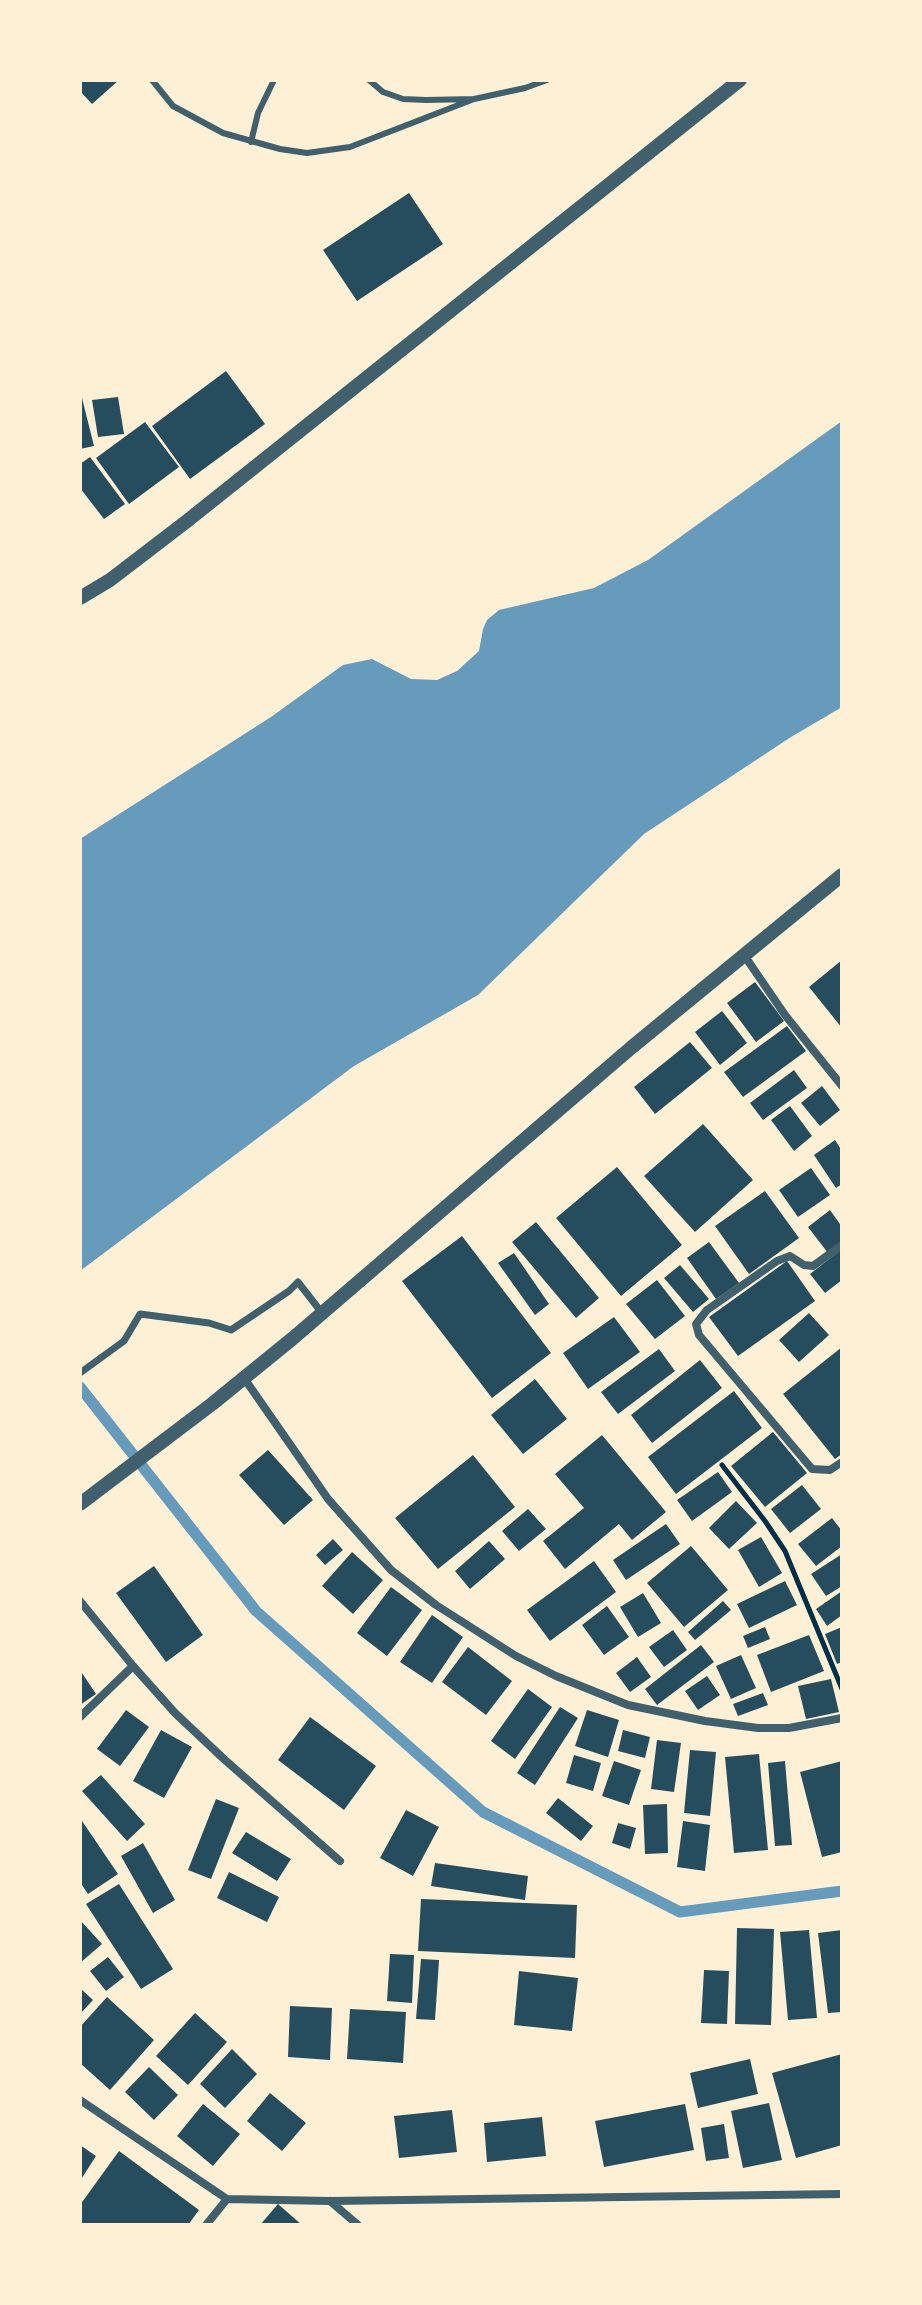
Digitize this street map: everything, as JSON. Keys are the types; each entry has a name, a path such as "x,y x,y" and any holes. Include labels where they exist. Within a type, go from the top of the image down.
{"street":[{"path":"80,598 110,580 187,521 737,81"},
{"path":"80,1504 244,1378 632,1047 842,875"},
{"path":"744,955 785,1015 842,1086"},
{"path":"842,1245 813,1266 804,1265 790,1256 777,1261 707,1310 696,1324 699,1335 812,1469 830,1470 842,1462"},
{"path":"81,1372 124,1341 140,1314 209,1323 231,1330 298,1282 322,1313"},
{"path":"244,1378 328,1499 391,1570 436,1605 516,1656 628,1705 705,1721 758,1728 789,1728 842,1718"},
{"path":"80,1601 175,1713 340,1861"},
{"path":"80,1717 133,1666"},
{"path":"80,2100 227,2199 330,2201 842,2194"},
{"path":"206,2225 227,2199"},
{"path":"330,2201 358,2225"}],"lane":[{"path":"152,80 160,93 181,112 223,133 307,153 350,147 474,99 547,80"},
{"path":"251,142 258,113 274,80"},
{"path":"369,80 383,92 403,99 474,99"}],"path":[{"path":"722,1465 785,1551 842,1689"}],"water":[{"path":"842,421 842,707 644,834 478,995 354,1066 80,1271 80,839 271,717 343,665 372,659 411,679 437,680 457,671 479,651 487,620 499,610 594,588 648,560"}],"building":[{"path":"80,80 119,80 92,104 80,91"},
{"path":"409,193 443,244 357,301 323,250"},
{"path":"226,371 265,424 190,479 152,426"},
{"path":"80,395 94,446 80,449"},
{"path":"118,397 124,434 98,437 92,400"},
{"path":"145,422 179,467 129,504 96,458"},
{"path":"90,457 125,504 104,519 80,488 80,464"},
{"path":"842,960 842,1028 809,987"},
{"path":"755,982 784,1021 756,1042 727,1003"},
{"path":"722,1011 747,1043 720,1065 695,1032"},
{"path":"787,1026 806,1051 743,1097 724,1072"},
{"path":"690,1042 712,1068 655,1114 634,1087"},
{"path":"794,1070 807,1088 763,1120 750,1103"},
{"path":"822,1086 840,1110 820,1126 801,1103"},
{"path":"790,1106 812,1136 794,1151 771,1120"},
{"path":"703,1124 753,1180 695,1232 644,1176"},
{"path":"835,1140 842,1151 842,1184 836,1188 814,1155"},
{"path":"617,1167 682,1245 621,1296 556,1218"},
{"path":"811,1168 830,1195 798,1217 779,1190"},
{"path":"765,1191 799,1238 749,1274 715,1226"},
{"path":"830,1210 842,1227 842,1242 828,1253 808,1227"},
{"path":"536,1222 599,1298 576,1318 512,1242"},
{"path":"462,1236 551,1353 492,1398 402,1281"},
{"path":"709,1242 739,1283 716,1299 687,1258"},
{"path":"842,1249 842,1280 825,1293 810,1274"},
{"path":"514,1253 549,1304 535,1315 498,1263"},
{"path":"787,1261 815,1301 738,1356 709,1317"},
{"path":"680,1265 709,1299 693,1312 664,1278"},
{"path":"657,1280 685,1316 655,1339 626,1304"},
{"path":"809,1313 829,1335 799,1362 779,1340"},
{"path":"614,1317 640,1352 588,1389 563,1353"},
{"path":"842,1347 842,1454 835,1459 783,1394"},
{"path":"659,1349 675,1371 618,1414 601,1392"},
{"path":"700,1360 722,1388 652,1443 631,1415"},
{"path":"535,1379 567,1419 523,1454 491,1415"},
{"path":"734,1391 762,1428 676,1494 648,1457"},
{"path":"773,1432 807,1473 765,1507 731,1466"},
{"path":"602,1435 666,1512 632,1540 619,1524 565,1569 543,1541 584,1508 555,1474"},
{"path":"268,1450 313,1500 284,1525 239,1475"},
{"path":"473,1455 515,1507 438,1569 395,1518"},
{"path":"718,1472 732,1492 692,1521 677,1500"},
{"path":"802,1485 821,1509 790,1533 771,1509"},
{"path":"736,1501 757,1523 729,1549 709,1528"},
{"path":"528,1509 546,1529 519,1551 502,1531"},
{"path":"832,1518 842,1531 842,1546 816,1566 798,1544"},
{"path":"666,1524 680,1544 626,1580 613,1560"},
{"path":"761,1537 782,1573 759,1587 738,1550"},
{"path":"333,1539 343,1550 325,1565 316,1555"},
{"path":"489,1541 505,1559 470,1589 455,1571"},
{"path":"691,1546 728,1590 684,1627 647,1583"},
{"path":"352,1552 383,1580 353,1614 322,1586"},
{"path":"842,1554 842,1586 826,1596 811,1574"},
{"path":"594,1561 616,1592 550,1641 527,1610"},
{"path":"154,1566 203,1635 166,1662 116,1593"},
{"path":"785,1581 797,1605 749,1628 737,1604"},
{"path":"391,1587 422,1610 387,1656 357,1633"},
{"path":"842,1591 842,1615 827,1626 816,1609"},
{"path":"643,1593 661,1623 638,1637 620,1607"},
{"path":"723,1601 731,1610 695,1640 688,1632"},
{"path":"607,1606 629,1637 604,1655 582,1625"},
{"path":"432,1615 463,1637 432,1683 400,1662"},
{"path":"765,1627 770,1639 748,1648 743,1636"},
{"path":"842,1627 842,1662 837,1664 825,1634"},
{"path":"673,1630 687,1650 664,1667 649,1647"},
{"path":"809,1635 824,1671 771,1692 757,1655"},
{"path":"701,1645 714,1662 657,1705 645,1689"},
{"path":"468,1647 512,1681 486,1715 442,1682"},
{"path":"741,1655 756,1688 731,1699 716,1666"},
{"path":"637,1657 651,1677 630,1692 616,1673"},
{"path":"80,1670 96,1694 80,1705"},
{"path":"707,1676 720,1695 698,1710 685,1691"},
{"path":"831,1679 839,1712 806,1719 798,1686"},
{"path":"528,1689 552,1707 515,1759 491,1741"},
{"path":"763,1693 768,1705 738,1716 733,1704"},
{"path":"560,1707 578,1718 535,1785 517,1773"},
{"path":"126,1710 149,1727 120,1766 97,1749"},
{"path":"587,1710 619,1720 608,1757 575,1746"},
{"path":"310,1717 376,1766 344,1810 278,1760"},
{"path":"161,1730 192,1747 164,1798 133,1781"},
{"path":"623,1730 650,1737 645,1758 618,1751"},
{"path":"657,1740 681,1743 674,1792 651,1789"},
{"path":"690,1750 716,1752 710,1816 684,1813"},
{"path":"759,1754 768,1850 734,1853 725,1757"},
{"path":"574,1755 601,1763 593,1791 566,1783"},
{"path":"614,1761 641,1770 629,1805 602,1796"},
{"path":"785,1761 792,1845 775,1846 768,1763"},
{"path":"842,1761 842,1852 822,1857 800,1772"},
{"path":"101,1775 145,1824 127,1841 82,1791"},
{"path":"558,1798 593,1826 581,1841 546,1813"},
{"path":"216,1799 239,1808 211,1879 188,1870"},
{"path":"667,1804 668,1853 645,1854 643,1805"},
{"path":"406,1810 439,1827 413,1876 380,1858"},
{"path":"80,1818 118,1874 88,1894 80,1882"},
{"path":"683,1821 710,1825 705,1871 677,1867"},
{"path":"618,1823 636,1828 630,1849 612,1843"},
{"path":"246,1832 291,1859 277,1881 232,1853"},
{"path":"143,1843 175,1900 153,1913 121,1856"},
{"path":"435,1863 528,1876 525,1900 431,1886"},
{"path":"229,1872 279,1897 267,1922 217,1898"},
{"path":"119,1884 173,1969 141,1989 86,1904"},
{"path":"421,1899 577,1905 575,1958 418,1951"},
{"path":"80,1920 102,1944 80,1963"},
{"path":"737,1928 774,1929 771,2025 735,2024"},
{"path":"809,1930 817,2018 788,2020 780,1932"},
{"path":"842,1930 842,2012 828,2013 818,1933"},
{"path":"390,1954 414,1955 412,2003 387,2001"},
{"path":"108,1957 124,1977 106,1991 90,1971"},
{"path":"421,1959 439,1960 435,2020 416,2019"},
{"path":"704,1970 729,1971 727,2024 701,2023"},
{"path":"519,1971 578,1978 572,2031 514,2025"},
{"path":"80,1988 93,2000 80,2014"},
{"path":"107,1997 154,2040 110,2090 80,2063 80,2027"},
{"path":"290,2006 332,2008 330,2060 288,2057"},
{"path":"350,2009 406,2012 403,2063 347,2059"},
{"path":"195,2013 227,2042 188,2085 156,2056"},
{"path":"232,2049 257,2074 225,2108 200,2084"},
{"path":"842,2054 842,2145 796,2158 772,2073"},
{"path":"750,2059 758,2094 698,2108 690,2073"},
{"path":"149,2067 178,2095 154,2120 125,2092"},
{"path":"270,2093 306,2123 282,2151 247,2121"},
{"path":"769,2103 782,2160 743,2168 731,2111"},
{"path":"203,2104 240,2134 213,2166 177,2136"},
{"path":"685,2104 694,2150 604,2167 595,2121"},
{"path":"452,2110 457,2152 399,2158 394,2116"},
{"path":"542,2117 546,2156 487,2162 484,2123"},
{"path":"724,2124 729,2158 706,2161 701,2128"},
{"path":"80,2145 96,2156 80,2181"},
{"path":"119,2151 199,2210 188,2225 80,2225 80,2205"},
{"path":"278,2204 302,2225 260,2225"}],"waterway":[{"path":"80,1387 256,1611 483,1812 680,1912 842,1891"}]}
